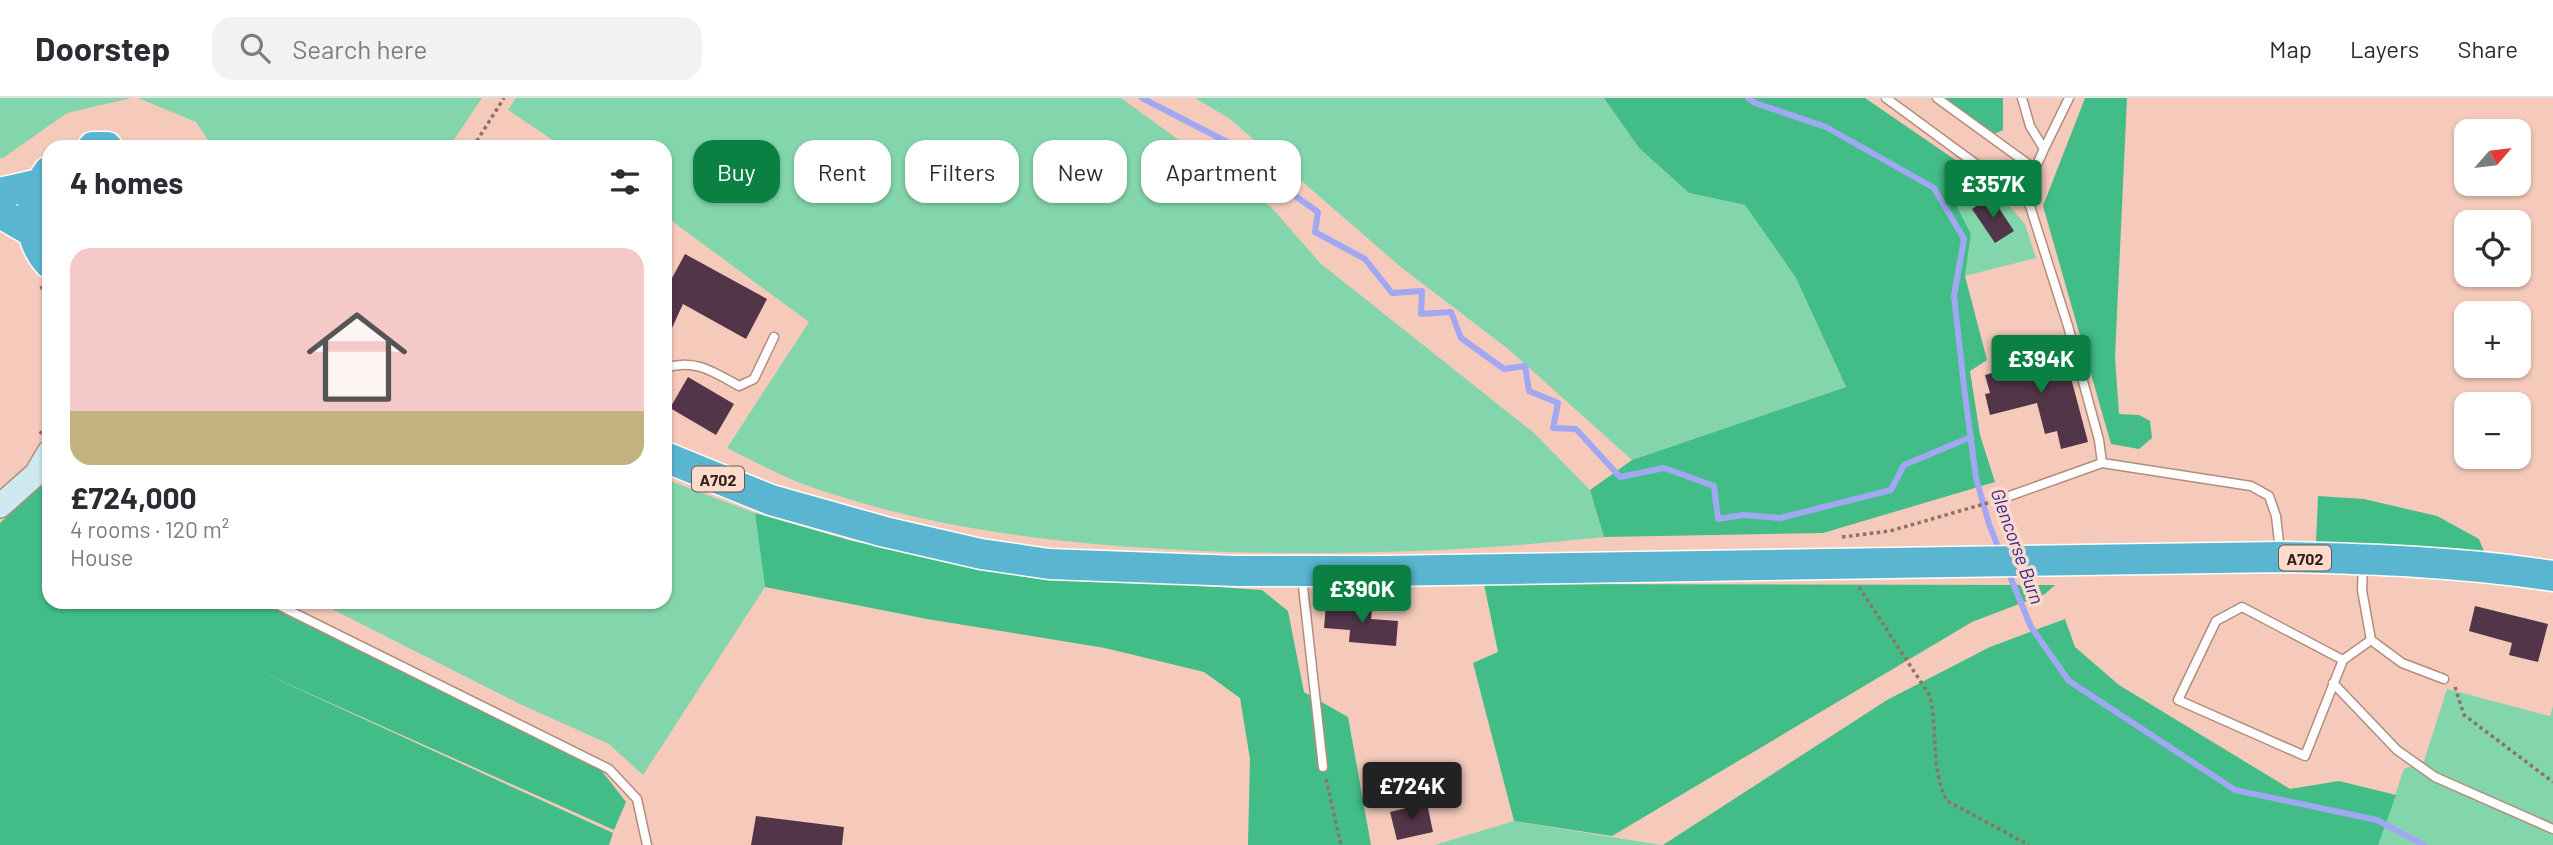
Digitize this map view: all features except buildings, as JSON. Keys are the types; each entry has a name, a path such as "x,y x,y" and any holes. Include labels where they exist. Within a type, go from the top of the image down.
{"highway":[{"path":"0,192 42,179"},
{"path":"42,183 32,207 33,232 42,256"},
{"path":"0,213 33,232"},
{"name":"A702","path":"672,460 771,500 885,532 981,554 1049,564 1301,570 1515,569 1812,562 1966,563 2281,557 2495,567 2553,576"}],"street":[{"path":"0,506 39,477 42,470"}],"lane":[{"path":"1886,98 2029,203"},
{"path":"1937,98 2035,169"},
{"path":"2022,98 2030,126 2044,149"},
{"path":"2069,98 2035,169 2029,203 2068,326 2099,440 2102,463"},
{"path":"672,366 698,364 739,386 754,379 774,337"},
{"path":"2001,499 2102,463 2251,486 2269,496 2276,516 2281,557"},
{"path":"2364,559 2362,590 2371,640 2402,663 2444,679"},
{"path":"1301,570 1323,767"},
{"path":"2343,660 2242,607 2216,621 2178,700 2305,756 2343,660 2371,640"},
{"path":"286,609 610,769 637,799 647,845"},
{"path":"2333,683 2397,750 2435,778 2553,829"}],"path":[{"path":"478,140 505,98"},
{"path":"1812,562 1834,538 1890,531 1964,512 2001,499"},
{"path":"1843,562 1930,696 1935,716 1935,757 1940,788 1947,801 2029,845"},
{"path":"2454,682 2464,715 2546,780 2553,782"},
{"path":"1323,767 1341,845"}],"green space":[{"path":"0,98 132,98 67,113 0,158"},
{"path":"138,98 482,98 454,140 208,140 196,122"},
{"path":"516,98 1121,98 1179,140 1141,140 1141,203 1265,203 1320,263 1534,433 1590,490 1604,537 1463,549 1322,553 1227,552 1123,546 1070,542 966,527 864,504 803,484 727,448 809,322 672,221 672,140 553,140 508,110"},
{"path":"1195,98 1604,98 1639,148 1689,193 1745,205 1796,278 1846,387 1632,460 1507,348 1402,268 1301,181 1301,140 1254,140 1230,119"},
{"path":"1604,98 1865,98 1989,183 1955,203 1971,234 1965,276 1987,360 1970,371 1980,435 1995,482 1823,533 1604,537 1590,490 1632,460 1846,387 1796,278 1745,205 1689,193 1639,148"},
{"path":"1945,98 2003,98 2003,130 1994,134"},
{"path":"2085,98 2127,98 2115,357 2119,414 2139,415 2150,421 2152,438 2139,449 2111,444 2043,206"},
{"path":"1989,183 2025,224 2036,258 1965,276 1971,234 1955,203"},
{"path":"672,482 755,513 765,587 643,775 609,744 520,704 332,609 672,609"},
{"path":"40,486 42,487 42,609 283,609 601,770 626,802 614,830 250,667 613,833 609,845 0,845 0,523"},
{"path":"2318,496 2364,499 2437,516 2479,539 2486,556 2316,542"},
{"path":"755,513 852,541 1012,573 1262,590 1288,611 1304,692 1348,717 1371,845 1248,845 1250,759 1240,698 1204,672 1105,648 927,619 765,587"},
{"path":"1484,584 2055,585 2045,594 1972,622 1612,836 1514,821 1473,663 1498,652"},
{"path":"2065,619 2075,647 2119,685 2290,789 2339,781 2396,795 2378,845 1663,845 1887,700 1990,647"},
{"path":"2447,689 2550,716 2553,706 2553,845 2378,845 2404,769 2424,761"},
{"path":"1514,821 1661,845 1435,845"}],"waterway":[{"path":"1142,98 1233,145 1241,168 1260,171 1318,212 1315,232 1365,259 1392,293 1422,291 1421,314 1451,312 1461,338 1504,369 1525,366 1529,391 1558,403 1553,428 1576,429 1620,477 1664,468 1714,486 1718,519 1743,515 1780,518 1891,490 1904,465 1971,437"},
{"name":"Glencorse Burn","path":"1748,98 1755,103 1826,127 1934,188 1964,239 1954,296 1964,387 1976,478 2000,552"},
{"name":"Glencorse Burn","path":"2007,569 2031,627 2069,681 2235,790 2377,820 2424,845"}]}
